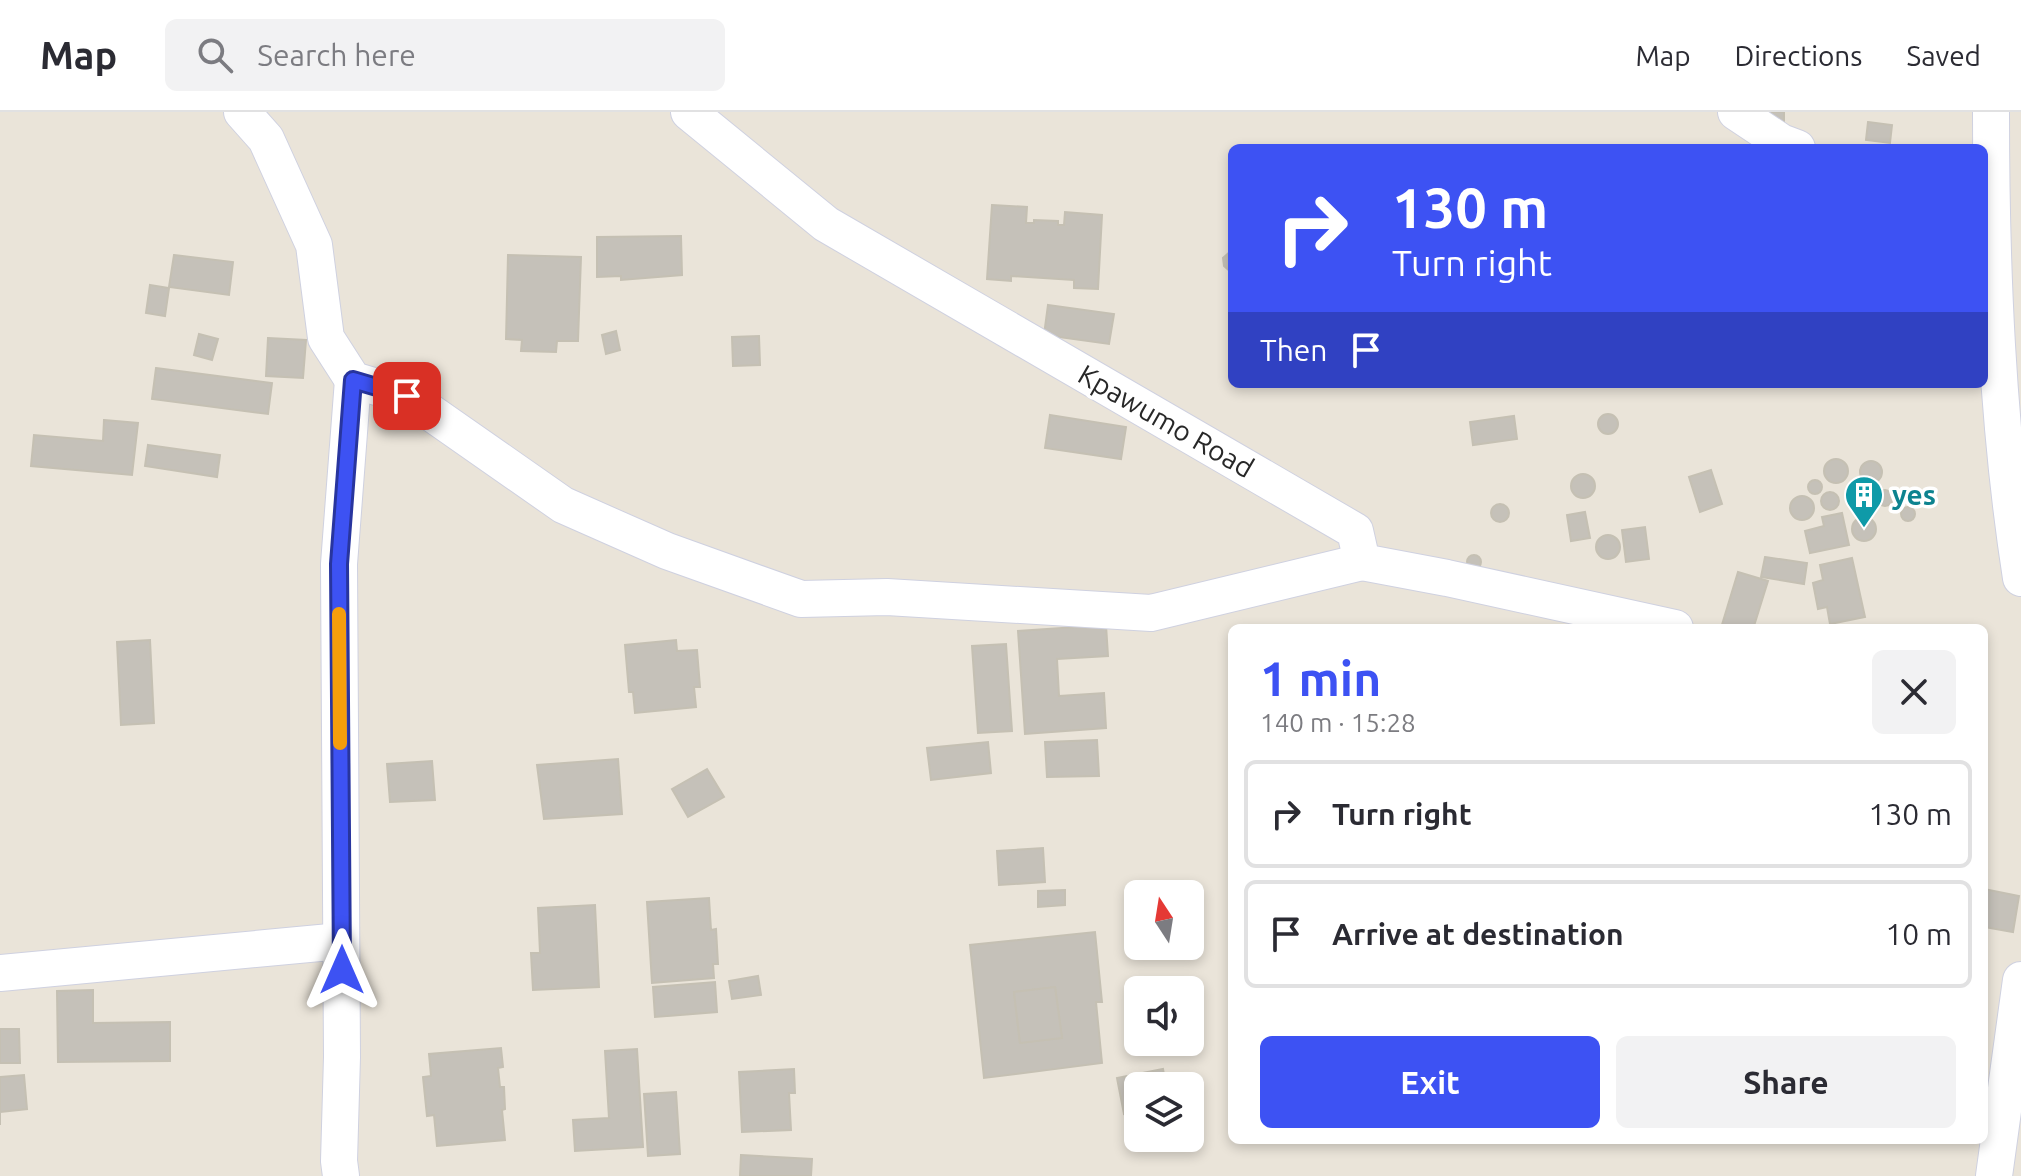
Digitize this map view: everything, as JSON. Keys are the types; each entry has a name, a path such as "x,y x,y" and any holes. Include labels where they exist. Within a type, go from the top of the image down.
{"street":[{"path":"242,112 266,139 314,245 326,338 353,380 339,564 341,1176"},
{"name":"Kpawumo Road","path":"689,112 826,224 1355,531 1362,562"},
{"path":"1736,112 1786,144"},
{"path":"1988,207 1991,112"},
{"path":"1988,248 2021,578"},
{"path":"353,380 407,396 563,505 667,551 801,599 887,597 1151,613 1362,562 1657,624"},
{"path":"0,973 341,941"},
{"path":"1994,1176 2021,980"},
{"path":"1988,1020 2011,1042"}],"building":[{"path":"1765,112 1784,112 1784,121 1765,122"},
{"path":"1868,122 1892,125 1890,143 1866,140"},
{"path":"992,205 1027,207 1026,223 1034,223 1034,220 1058,221 1058,225 1064,225 1065,212 1102,215 1098,289 1074,288 1074,280 1011,276 1011,281 987,279"},
{"path":"681,236 682,275 621,280 621,276 597,277 597,237"},
{"path":"1228,254 1228,270 1224,266 1223,258"},
{"path":"174,255 233,262 229,295 169,287"},
{"path":"508,255 581,257 578,341 557,341 556,352 521,351 522,340 506,339"},
{"path":"150,285 169,288 165,316 146,313"},
{"path":"1048,305 1114,314 1109,344 1044,335"},
{"path":"616,331 620,350 606,354 602,335"},
{"path":"199,334 218,339 212,360 194,355"},
{"path":"759,336 760,365 733,366 732,337"},
{"path":"268,338 306,340 303,378 266,376"},
{"path":"156,368 272,383 268,414 152,399"},
{"path":"1608,414 1615,417 1618,424 1615,431 1608,434 1601,431 1598,424 1601,417"},
{"path":"1050,415 1126,427 1121,459 1045,448"},
{"path":"1514,416 1517,439 1473,445 1470,422"},
{"path":"104,420 138,423 132,475 31,466 34,435 103,441"},
{"path":"148,445 220,455 217,477 145,466"},
{"path":"1836,459 1845,462 1848,471 1845,480 1836,483 1827,480 1824,471 1827,462"},
{"path":"1871,461 1879,464 1882,472 1879,480 1871,483 1863,480 1860,472 1863,464"},
{"path":"1711,470 1722,504 1700,512 1689,477"},
{"path":"1583,474 1591,478 1595,486 1591,494 1583,498 1575,494 1571,486 1575,478"},
{"path":"1815,480 1822,487 1815,494 1808,487"},
{"path":"1882,490 1888,490 1893,498 1891,504 1882,506 1877,501 1877,495"},
{"path":"1830,492 1839,501 1830,510 1821,501"},
{"path":"1802,496 1813,503 1814,508 1807,519 1802,520 1791,513 1790,508 1797,497"},
{"path":"1500,504 1509,513 1500,522 1491,513"},
{"path":"1908,507 1915,514 1908,521 1901,514"},
{"path":"1585,512 1590,538 1571,541 1567,515"},
{"path":"1842,513 1849,545 1810,553 1805,531 1824,526 1822,517"},
{"name":"yes","path":"1864,517 1873,520 1876,529 1873,538 1864,541 1855,538 1852,529 1855,520"},
{"path":"1645,527 1649,559 1626,562 1622,530"},
{"path":"1608,535 1619,542 1620,547 1613,558 1608,559 1597,552 1596,547 1603,536"},
{"path":"1474,555 1481,562 1474,569 1467,562"},
{"path":"1765,557 1807,563 1804,584 1761,577"},
{"path":"1852,558 1865,617 1830,624 1827,607 1818,609 1813,583 1823,580 1820,565"},
{"path":"1738,572 1768,581 1755,624 1722,624"},
{"path":"1106,625 1108,656 1057,659 1059,696 1104,693 1106,728 1025,734 1018,631"},
{"path":"150,640 154,723 121,725 117,642"},
{"path":"676,640 677,651 697,650 700,687 694,687 696,707 635,713 633,692 629,692 625,645"},
{"path":"1006,644 1012,731 978,733 972,646"},
{"path":"1097,740 1099,776 1047,777 1045,742"},
{"path":"988,742 991,773 931,780 927,748"},
{"path":"618,759 622,814 544,819 537,765"},
{"path":"432,761 435,800 390,802 387,764"},
{"path":"707,769 724,797 688,817 672,789"},
{"path":"1043,848 1045,882 999,885 997,851"},
{"path":"1065,890 1065,905 1038,907 1038,891"},
{"path":"1988,890 2019,896 2013,932 1988,928"},
{"path":"709,898 711,930 716,929 718,964 713,964 714,978 652,983 647,902"},
{"path":"595,905 599,987 533,990 531,953 540,953 538,908"},
{"path":"1095,932 1102,1002 1096,1002 1102,1063 984,1078 970,945","holes":["1055,987 1062,1038 1020,1043 1014,992"]},
{"path":"758,976 761,995 732,999 729,981"},
{"path":"715,982 717,1012 655,1017 653,987"},
{"path":"1055,987 1062,1038 1020,1043 1014,992"},
{"path":"93,990 93,1023 170,1022 170,1061 58,1062 57,991"},
{"path":"0,1029 19,1029 20,1063 0,1063"},
{"path":"501,1048 503,1067 498,1068 500,1087 504,1087 505,1109 502,1110 505,1140 437,1146 434,1115 427,1116 423,1077 431,1076 429,1054"},
{"path":"637,1049 643,1147 575,1151 573,1120 609,1118 605,1051"},
{"path":"794,1069 795,1093 789,1093 791,1130 742,1132 739,1072"},
{"path":"24,1075 27,1109 0,1112 0,1077"},
{"path":"1124,1077 1124,1114 1117,1078"},
{"path":"676,1092 680,1154 648,1156 644,1094"},
{"path":"741,1155 812,1159 811,1176 740,1176"}],"slow traffic":[{"path":"339,614 340,743"}],"place":[{"name":"yes","path":"1864,529"}],"route":[{"path":"342,970 339,564 353,380 407,396"}]}
